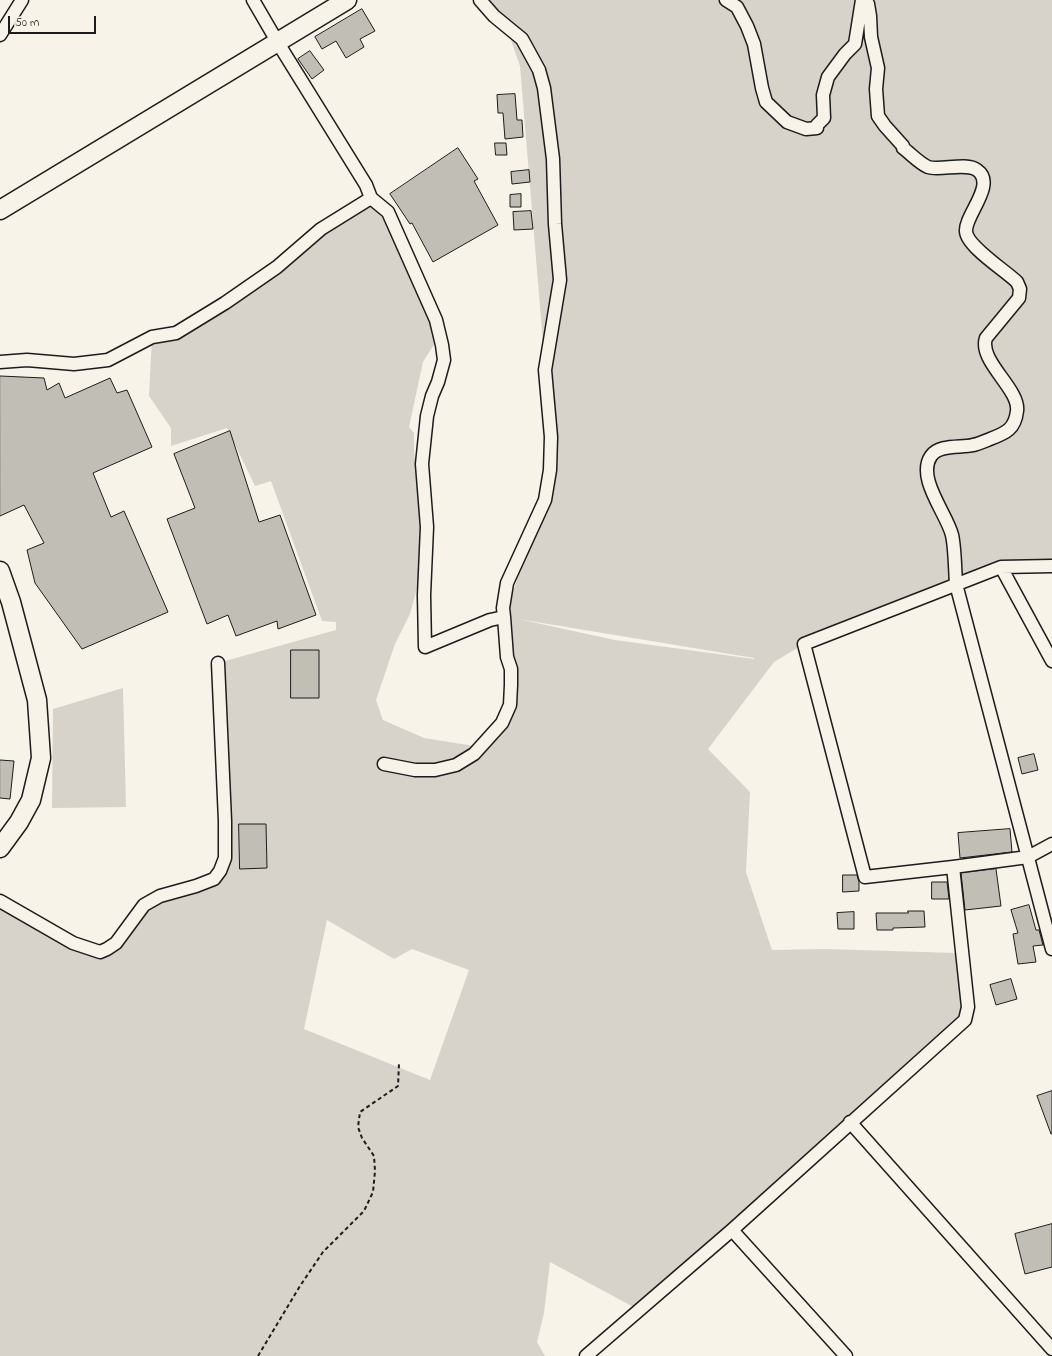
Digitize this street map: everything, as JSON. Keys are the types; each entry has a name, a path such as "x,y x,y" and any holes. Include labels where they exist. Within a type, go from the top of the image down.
{"street":[{"path":"0,35 22,0"},
{"path":"253,0 366,185 371,198 388,212 436,320 444,360 426,416 422,464 427,527 424,595 425,647 490,620 504,617"},
{"path":"0,210 348,0"},
{"path":"384,764 415,770 435,770 456,765 479,750 502,723 510,705 511,685 511,669 507,657 503,608 507,583 545,500 550,470 551,438 545,370 560,280 555,224 553,159 544,88 539,70 522,39 494,16 480,0"},
{"path":"726,0 737,7 748,26 754,44 766,102 788,122 806,129 817,128 817,125 824,118 824,95 828,78 845,54 855,44 862,0"},
{"path":"866,0 868,4 872,38 878,68 876,89 878,116 884,126 903,146 903,148 929,167 970,167 977,169 982,176 982,192 968,221 966,230 967,237 975,248 1017,282 1020,289 1019,298 986,338 984,345 987,354 1015,400 1018,409 1012,426 1007,433 973,445 939,450 931,455 927,464 926,475 952,535 956,584 1052,949"},
{"path":"0,362 27,360 74,364 108,360 152,337 176,333 225,303 277,267 321,229 371,198"},
{"path":"1052,566 1001,567 804,644 865,877 1028,857 1052,844"},
{"path":"1001,567 1052,662"},
{"path":"0,571 11,602 37,700 41,758 31,800 19,822 0,848"},
{"path":"0,901 73,943 100,952 116,943 144,905 160,896 196,886 214,879 220,871 225,858 225,821 218,663"},
{"path":"595,1353 965,1020 968,1007 953,867"},
{"path":"850,1122 1052,1349"},
{"path":"732,1230 846,1356"}],"path":[{"path":"258,1356 322,1252 364,1211 373,1192 375,1171 374,1156 362,1138 358,1127 360,1112 398,1086 399,1063"}],"shaded area":[{"path":"479,0 1052,0 1052,568 979,575 804,644 774,662 708,749 750,792 746,872 772,950 825,949 956,953 965,1020 639,1310 550,1262 544,1313 537,1342 545,1356 0,1356 0,903 100,952 160,896 220,871 218,663 336,630 336,622 322,621 271,481 255,486 227,428 171,446 171,428 149,396 152,337 211,312 328,232 371,198 391,221 440,335 423,362 409,427 414,433 414,452 420,511 420,577 410,614 395,644 376,700 383,720 424,738 481,747 504,718 504,617 545,500 548,403 520,66 503,17","holes":["518,619 754,658 754,659 615,640","327,920 394,959 412,949 469,970 430,1080 304,1029"]},
{"path":"123,688 126,807 52,808 53,709"}],"building":[{"path":"362,9 375,31 360,39 364,47 346,58 336,41 322,49 315,37"},
{"path":"310,51 324,70 312,79 298,59"},
{"path":"515,94 517,120 522,120 523,137 505,139 503,113 498,113 497,95"},
{"path":"495,143 506,143 507,155 496,155"},
{"path":"458,148 478,179 474,181 498,225 433,262 412,223 410,224 390,194"},
{"path":"529,170 530,182 512,184 511,172"},
{"path":"521,194 521,207 510,207 510,195"},
{"path":"531,211 533,229 514,230 513,212"},
{"path":"0,376 44,378 47,390 59,383 65,398 110,378 117,393 127,390 152,447 93,473 111,517 124,511 168,612 82,649 35,583 27,550 44,543 24,505 0,516"},
{"path":"230,431 259,522 280,515 316,615 278,629 277,621 236,636 228,615 207,624 167,519 195,508 174,454"},
{"path":"291,650 319,650 319,698 291,698"},
{"path":"1034,754 1038,770 1022,774 1018,758"},
{"path":"0,760 14,761 10,799 0,798"},
{"path":"239,824 266,824 267,868 240,869"},
{"path":"1010,829 1012,852 960,858 958,833"},
{"path":"996,869 1001,906 965,910 961,873"},
{"path":"843,875 857,875 859,891 843,892"},
{"path":"932,882 947,882 949,899 932,899"},
{"path":"1029,905 1036,930 1039,930 1043,945 1033,946 1036,962 1018,964 1013,934 1018,933 1011,910"},
{"path":"908,911 924,911 925,927 877,930 876,913 908,913"},
{"path":"854,912 854,929 838,929 837,913"},
{"path":"1011,979 1017,999 996,1005 990,985"},
{"path":"1052,1091 1052,1134 1051,1134 1037,1096"},
{"path":"1052,1224 1052,1267 1025,1274 1015,1234"}]}
